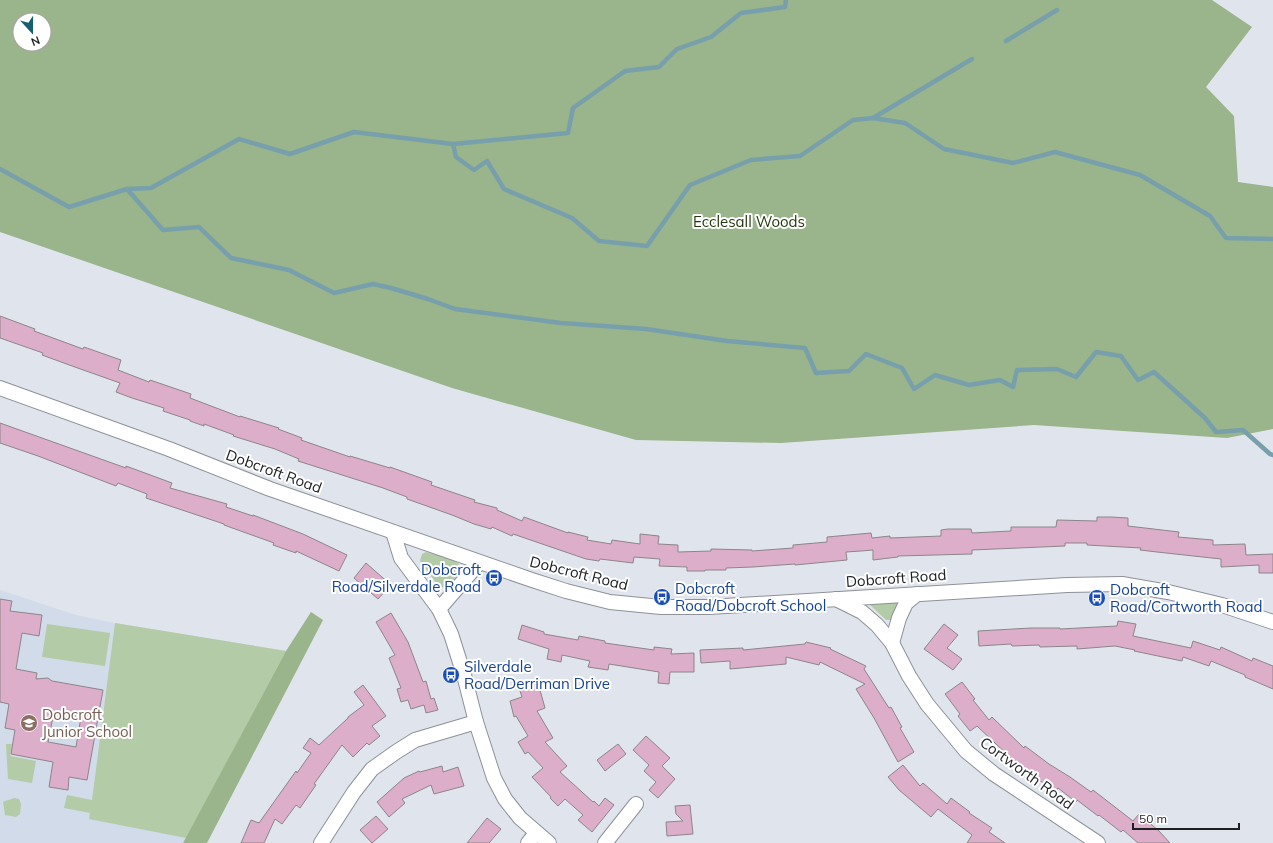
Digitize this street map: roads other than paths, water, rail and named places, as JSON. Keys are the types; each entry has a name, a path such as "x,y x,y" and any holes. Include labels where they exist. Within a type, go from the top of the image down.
{"street":[{"name":"Dobcroft Road","path":"0,388 169,449 270,489 479,563 610,602 660,607 709,607 1067,584 1122,584 1168,592 1222,605 1273,622"},
{"path":"394,532 401,558 439,609 451,634 476,722 494,778 505,800 520,818 532,838 549,843"},
{"path":"439,609 479,563"},
{"path":"892,643 899,618 906,603 917,594"},
{"name":"Cortworth Road","path":"836,599 862,612 877,625 892,643 909,676 927,704 966,751 994,774 1098,843"},
{"path":"321,843 354,792 372,770 415,740 476,722"},
{"path":"605,843 636,804"}],"waterway":[{"path":"453,144 568,133 573,108 625,71 659,67 677,49 711,37 741,13 785,7 786,0"},
{"path":"1006,41 1057,10"},
{"path":"873,118 972,59"},
{"path":"127,189 151,188 239,139 290,154 354,132 453,144 456,157 474,170 487,161 504,189 572,218 599,241 647,246 690,185 751,160 800,156 853,120 873,118 905,123 944,149 1013,163 1055,152 1140,175 1210,216 1226,238 1273,239"},
{"path":"0,169 69,207 127,189 163,230 199,227 231,258 289,270 334,293 373,284 428,299 455,309 561,323 646,329 727,341 805,348 816,373 849,371 866,354 902,368 914,389 935,375 969,385 1000,380 1013,387 1017,370 1057,369 1076,377 1096,352 1121,356 1138,380 1154,372 1205,418 1216,432 1243,430 1273,455"}],"place":[{"name":"Dobcroft Road/Silverdale Road","path":"494,578"},
{"name":"Dobcroft Road/Dobcroft School","path":"662,597"},
{"name":"Dobcroft Road/Cortworth Road","path":"1097,598"},
{"name":"Silverdale Road/Derriman Drive","path":"451,675"},
{"name":"Dobcroft Junior School","path":"29,723"}],"park label":[{"name":"Ecclesall Woods","path":"749,221"}]}
